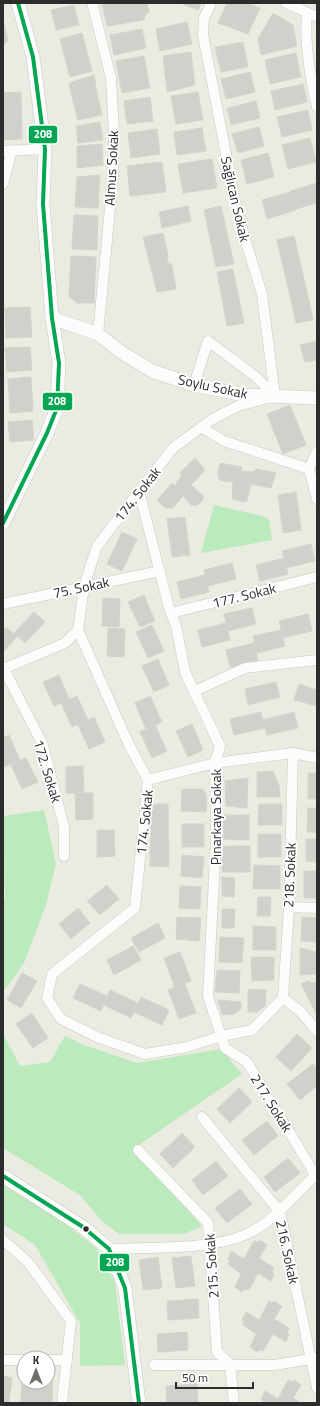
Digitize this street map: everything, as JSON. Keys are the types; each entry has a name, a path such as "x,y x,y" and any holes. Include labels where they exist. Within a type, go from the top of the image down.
{"street":[{"path":"3,523 47,433 57,408 59,363 52,318 43,204 45,149 33,57 18,3"},
{"name":"Almus Sokak","path":"92,3 112,78 114,133 113,177 98,334"},
{"name":"Sağlıcan Sokak","path":"211,3 204,18 202,35 238,216 262,294 275,396"},
{"path":"286,3 312,15 306,35 312,84 317,107"},
{"path":"3,184 7,151 45,149"},
{"name":"Soylu Sokak","path":"52,318 98,334 121,352 152,371 194,386 245,395 317,398"},
{"path":"194,386 208,341 254,376 275,396"},
{"name":"174. Sokak","path":"275,396 238,406 210,420 172,448 96,546 84,587 78,630 129,745 148,780 134,908 52,974 47,998 61,1019 98,1037 145,1054 187,1047 221,1036 252,1030 283,998"},
{"path":"201,427 224,441 309,469"},
{"path":"317,451 309,469 317,499"},
{"name":"Pınarkaya Sokak","path":"139,490 171,613 176,626 185,672 220,746 215,763 216,839 208,996 221,1036"},
{"name":"75. Sokak","path":"3,604 160,571"},
{"name":"177. Sokak","path":"171,613 317,577"},
{"path":"3,669 65,643 78,630"},
{"path":"195,691 245,668 317,660"},
{"name":"172. Sokak","path":"3,669 43,745 64,827 64,856"},
{"path":"148,780 215,763 293,753 317,758"},
{"name":"218. Sokak","path":"283,998 289,907 293,753"},
{"path":"289,907 317,908"},
{"path":"283,998 300,1011 317,1031"},
{"name":"217. Sokak","path":"221,1036 225,1048 247,1062 317,1176"},
{"name":"216. Sokak","path":"202,1118 280,1212 314,1359 317,1388"},
{"name":"215. Sokak","path":"138,1150 208,1223 217,1352 230,1364"},
{"path":"3,1176 66,1216 109,1249 125,1288 138,1403"},
{"path":"109,1249 210,1244 246,1234 280,1212 317,1176"},
{"path":"4,1242 28,1262 71,1321 62,1403"},
{"path":"154,1365 275,1365 314,1359"},
{"path":"3,1360 16,1360"},
{"path":"56,1360 67,1360"},
{"path":"230,1364 234,1403"}],"green space":[{"path":"214,505 263,516 269,520 272,540 201,553"},
{"path":"44,810 56,864 46,905 24,963 3,992 3,901 5,901 3,816"},
{"path":"3,1034 20,1066 50,1062 65,1036 81,1044 137,1063 221,1049 242,1074 133,1149 202,1226 184,1234 119,1234 102,1221 80,1195 3,1148"},
{"path":"3,1185 62,1221 96,1248 115,1282 125,1365 80,1366 80,1323 35,1245 3,1224"}],"building":[{"path":"102,3 147,3 149,12 145,15 144,20 107,26"},
{"path":"180,3 201,3 198,10"},
{"path":"227,3 247,3 260,8 248,34 218,23"},
{"path":"74,5 79,25 56,30 51,10"},
{"path":"273,13 293,25 297,46 261,55 258,39"},
{"path":"3,20 8,40 3,46"},
{"path":"187,22 192,44 160,51 156,29"},
{"path":"142,29 146,48 114,55 110,35"},
{"path":"82,33 92,71 70,77 60,39"},
{"path":"243,42 248,67 221,72 215,47"},
{"path":"191,52 195,85 167,92 163,56"},
{"path":"296,53 301,77 270,84 265,60"},
{"path":"144,56 150,88 122,93 116,61"},
{"path":"250,72 255,92 226,99 221,79"},
{"path":"94,75 97,93 73,101 69,83"},
{"path":"303,84 307,102 275,110 271,91"},
{"path":"21,92 22,139 3,140 3,93"},
{"path":"198,92 203,120 176,124 171,96"},
{"path":"97,93 102,115 78,120 73,101"},
{"path":"150,97 153,121 127,124 124,101"},
{"path":"256,101 260,118 231,125 227,108"},
{"path":"308,110 312,130 282,137 277,117"},
{"path":"100,122 103,140 78,143 76,126"},
{"path":"259,127 264,146 238,153 232,134"},
{"path":"202,128 206,151 177,155 174,132"},
{"path":"157,129 160,154 131,158 128,133"},
{"path":"310,138 316,162 288,169 282,145"},
{"path":"102,144 103,165 77,168 77,146"},
{"path":"268,153 274,177 247,184 241,160"},
{"path":"212,159 217,188 183,193 178,164"},
{"path":"162,162 166,192 130,196 127,166"},
{"path":"100,175 98,208 75,207 77,177"},
{"path":"317,183 317,203 296,209 290,191"},
{"path":"290,192 296,210 267,219 262,200"},
{"path":"188,206 191,221 162,228 159,212"},
{"path":"221,206 234,264 216,267 204,210"},
{"path":"74,215 98,216 97,250 72,249"},
{"path":"163,233 168,255 167,262 172,265 176,289 157,292 143,237"},
{"path":"294,236 307,292 290,296 277,240"},
{"path":"71,256 96,257 94,303 77,303 69,296"},
{"path":"233,269 244,323 227,326 217,272"},
{"path":"307,292 313,320 296,323 290,296"},
{"path":"30,307 32,337 6,338 5,308"},
{"path":"317,341 317,360 305,362 300,345"},
{"path":"30,347 32,370 7,372 5,348"},
{"path":"31,377 33,411 10,413 8,379"},
{"path":"290,405 306,445 283,454 267,414"},
{"path":"32,420 34,440 10,442 8,422"},
{"path":"195,458 205,470 191,485 204,497 202,501 198,505 191,505 183,496 173,508 165,508 157,500 172,483 175,486 182,476 180,473"},
{"path":"220,463 242,467 241,471 254,472 256,469 276,473 271,488 251,484 247,501 243,502 232,499 233,482 222,481 219,479 218,474"},
{"path":"296,492 301,530 283,533 278,495"},
{"path":"185,517 190,555 172,557 167,519"},
{"path":"122,532 137,539 122,571 107,564"},
{"path":"311,544 315,561 286,568 282,551"},
{"path":"284,558 288,574 260,581 256,565"},
{"path":"232,563 236,579 208,586 204,570"},
{"path":"205,575 209,592 181,599 177,582"},
{"path":"144,595 155,621 140,627 128,602"},
{"path":"103,598 120,599 119,627 102,626"},
{"path":"252,608 256,624 228,631 224,614"},
{"path":"34,612 45,622 25,643 14,633"},
{"path":"308,614 312,631 283,638 279,621"},
{"path":"226,623 230,640 202,647 198,630"},
{"path":"152,625 164,651 148,658 136,632"},
{"path":"6,627 17,637 3,652 3,630"},
{"path":"108,628 125,629 124,657 107,656"},
{"path":"281,630 285,646 257,653 253,636"},
{"path":"254,643 258,660 230,667 226,650"},
{"path":"158,659 169,685 154,692 142,666"},
{"path":"59,675 69,699 54,706 43,682"},
{"path":"276,682 280,697 248,705 245,689"},
{"path":"299,684 317,690 317,706 294,700"},
{"path":"77,696 88,720 72,727 61,703"},
{"path":"150,696 162,722 146,729 135,703"},
{"path":"261,712 265,728 234,735 230,719"},
{"path":"294,712 298,728 267,735 263,720"},
{"path":"94,717 105,742 89,749 78,725"},
{"path":"192,724 203,750 188,757 176,731"},
{"path":"155,725 167,751 152,758 140,732"},
{"path":"9,735 20,760 4,767 3,738"},
{"path":"26,758 38,782 22,789 11,765"},
{"path":"83,766 84,793 66,793 66,767"},
{"path":"273,771 279,785 280,797 257,797 257,772"},
{"path":"308,773 317,773 317,799 308,799"},
{"path":"248,778 247,808 226,806 225,781"},
{"path":"182,789 203,789 207,797 206,812 181,811"},
{"path":"75,793 93,793 93,819 76,820"},
{"path":"151,804 168,804 169,867 150,866"},
{"path":"259,804 282,804 282,825 258,825"},
{"path":"308,808 317,808 317,832 307,832"},
{"path":"224,815 249,815 249,840 223,839"},
{"path":"182,824 204,824 204,847 182,847"},
{"path":"97,830 114,830 115,856 97,857"},
{"path":"258,834 281,834 281,857 258,857"},
{"path":"306,839 317,839 317,862 306,861"},
{"path":"222,846 250,846 250,872 222,872"},
{"path":"182,855 204,857 202,878 181,876"},
{"path":"254,865 280,866 280,889 253,889"},
{"path":"304,871 317,871 317,898 304,898"},
{"path":"222,877 235,878 234,897 222,896"},
{"path":"107,885 119,899 100,915 87,901"},
{"path":"180,886 201,887 200,909 179,908"},
{"path":"258,897 271,897 270,916 257,916"},
{"path":"78,908 90,923 71,939 59,924"},
{"path":"222,909 235,909 234,928 222,928"},
{"path":"177,917 201,918 199,941 176,939"},
{"path":"302,917 317,918 317,942 301,941"},
{"path":"158,923 165,938 139,952 131,938"},
{"path":"253,926 276,927 276,950 253,950"},
{"path":"220,937 244,938 242,963 219,962"},
{"path":"133,946 141,960 114,975 107,960"},
{"path":"300,948 317,952 317,974 300,975"},
{"path":"180,952 191,981 175,988 164,958"},
{"path":"251,957 274,957 274,980 252,981"},
{"path":"217,970 240,971 239,993 215,992"},
{"path":"22,973 37,981 21,1008 7,1000"},
{"path":"308,981 312,983 317,982 317,1015 301,984"},
{"path":"80,984 107,996 101,1011 73,998"},
{"path":"185,984 196,1013 179,1019 168,990"},
{"path":"248,989 266,990 265,1006 257,1012 248,1012"},
{"path":"110,990 138,1003 131,1018 104,1005"},
{"path":"141,997 169,1010 162,1025 134,1012"},
{"path":"218,1000 241,1002 241,1009 234,1014 222,1015"},
{"path":"32,1013 48,1038 33,1048 16,1024"},
{"path":"297,1034 312,1048 291,1071 276,1057"},
{"path":"313,1064 317,1069 317,1086 300,1100 287,1084"},
{"path":"239,1088 252,1102 230,1123 217,1109"},
{"path":"267,1121 278,1136 254,1155 242,1140"},
{"path":"182,1133 195,1147 173,1168 160,1154"},
{"path":"288,1158 300,1173 275,1192 264,1177"},
{"path":"216,1161 228,1176 203,1195 192,1180"},
{"path":"240,1189 252,1204 227,1223 215,1208"},
{"path":"260,1240 267,1245 259,1258 274,1268 272,1272 274,1274 271,1281 258,1273 249,1290 244,1289 242,1292 235,1287 241,1274 228,1264 230,1261 228,1259 231,1251 244,1259 254,1241 259,1242"},
{"path":"191,1256 195,1286 176,1288 172,1258"},
{"path":"158,1257 162,1288 143,1290 139,1260"},
{"path":"198,1299 199,1318 168,1320 167,1301"},
{"path":"269,1301 273,1303 274,1301 282,1306 274,1319 289,1328 287,1333 289,1334 286,1342 273,1334 263,1351 259,1350 257,1352 250,1347 256,1334 243,1325 244,1321 242,1320 246,1312 259,1320"},
{"path":"187,1332 188,1350 158,1352 157,1334"},
{"path":"3,1376 12,1378 9,1403 3,1403"},
{"path":"288,1380 293,1382 294,1380 301,1385 293,1398 301,1403 262,1403 264,1401 261,1399 265,1391 278,1399"},
{"path":"197,1384 198,1403 167,1403 166,1386"},
{"path":"21,1390 52,1390 52,1403 21,1403"}],"transit line":[{"name":"208","path":"3,523 47,433 57,408 59,363 52,318 43,204 45,149 33,57 18,3"},
{"name":"208","path":"3,1176 83,1227 109,1249 125,1288 139,1403"}]}
